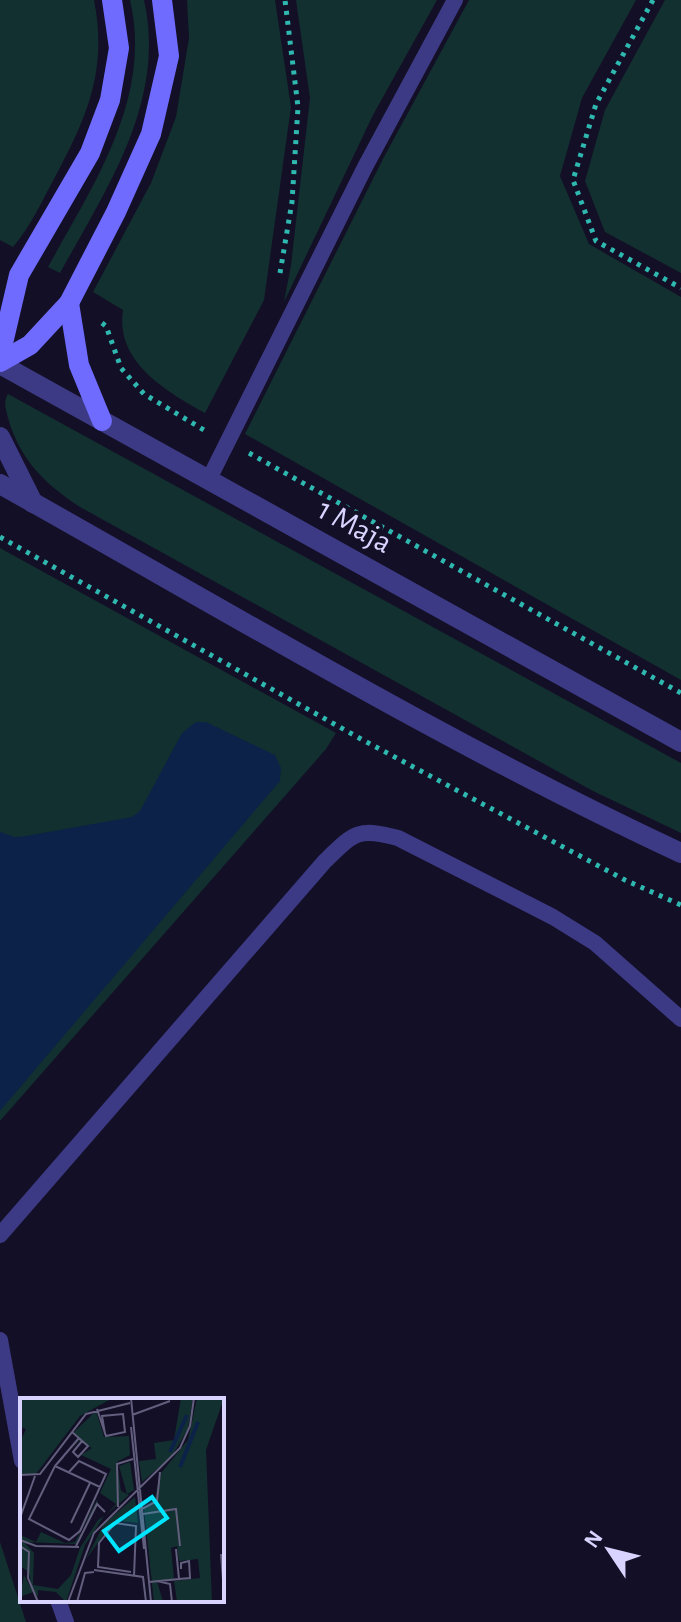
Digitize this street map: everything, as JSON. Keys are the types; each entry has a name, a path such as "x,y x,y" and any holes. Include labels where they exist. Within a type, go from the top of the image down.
{"main road":[{"path":"0,361 9,279 90,153 110,100 119,48 112,0"},
{"path":"0,361 30,345 69,303 116,212 151,134 169,56 162,0"},
{"path":"69,303 79,365 102,421"}],"street":[{"name":"1 Maja","path":"0,361 102,421 681,742"},
{"path":"0,437 33,503"},
{"path":"0,484 448,737 594,813 681,853"}],"lane":[{"path":"209,479 365,167 455,0"},
{"path":"0,1235 315,872 350,838 371,831 398,838 553,917 595,943 681,1019"},
{"path":"0,1340 20,1450"},
{"path":"59,1602 66,1622"}],"path":[{"path":"280,274 292,202 298,107 285,0"},
{"path":"653,0 596,104 573,180 596,241 681,288"},
{"path":"69,303 106,326 121,368 144,394 681,693"},
{"path":"0,537 375,746 625,880 681,905"}],"green space":[{"path":"0,0 94,0 98,25 92,92 77,134 41,204 13,247 0,240"},
{"path":"130,0 144,0 149,37 147,73 140,109 113,176 60,273 48,267 100,172 126,106 133,72 135,36"},
{"path":"187,0 275,0 291,107 264,300 205,413 146,373 127,345 123,310 93,292 151,183 176,117 189,38"},
{"path":"296,0 437,0 373,115 284,302 310,98"},
{"path":"469,0 636,0 582,98 560,176 589,244 681,297 681,680 245,434 384,157"},
{"path":"665,0 681,0 681,273 605,232 585,181 605,110"},
{"path":"8,394 681,763 681,833 593,791 80,507 45,480 27,459 8,418 5,403"},
{"path":"0,548 336,733 326,749 0,1121"},
{"path":"0,1542 26,1622 0,1622"}],"water":[{"path":"196,722 206,722 275,755 281,768 280,781 0,1111 0,832 15,837 26,836 132,817 140,811 182,733"}]}
